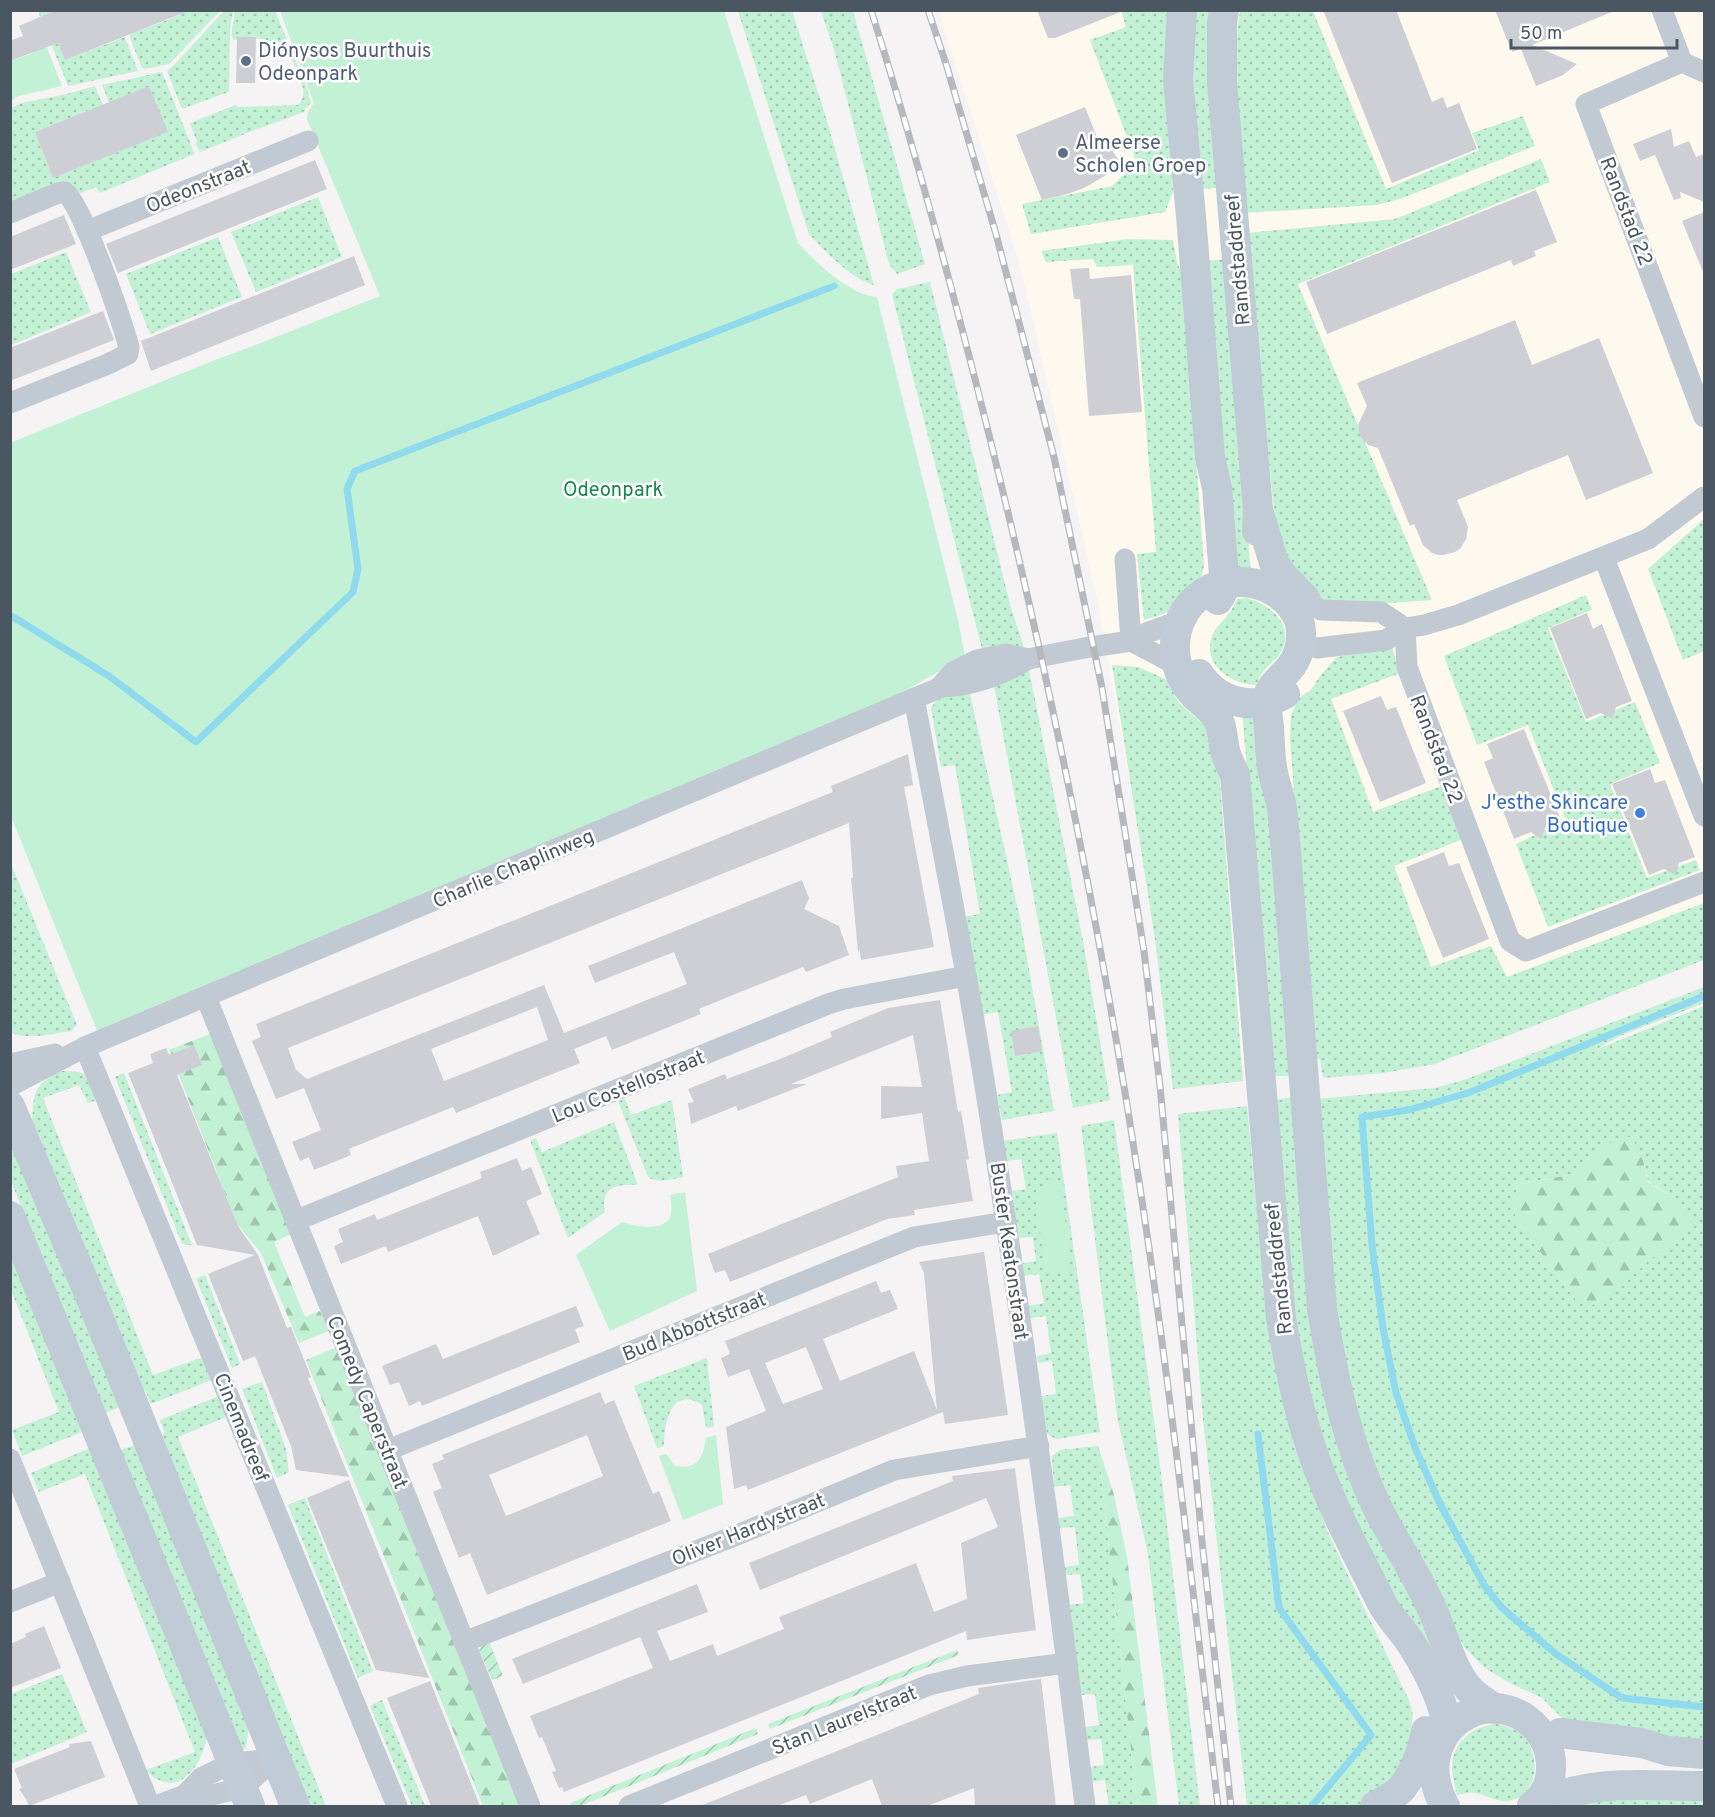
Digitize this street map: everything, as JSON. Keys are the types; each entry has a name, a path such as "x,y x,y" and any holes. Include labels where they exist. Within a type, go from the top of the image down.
{"main road":[{"path":"1182,10 1178,81 1210,457 1205,486 1211,581 1217,586 1219,600 1205,613 1193,632 1186,663 1185,683 1193,694 1214,700 1245,704 1276,698 1301,681 1307,672 1300,610 1252,583 1217,586 1192,603 1180,621 1176,641 1186,663"},
{"name":"Randstaddreef","path":"1224,10 1222,82 1258,510 1274,563 1300,610"},
{"name":"Randstaddreef","path":"1276,698 1272,768 1281,805 1322,1309 1332,1370 1347,1429 1376,1505 1436,1616 1446,1647 1472,1692 1498,1700"},
{"name":"Randstaddreef","path":"1214,700 1226,754 1234,775 1281,1318 1292,1380 1313,1455 1339,1520 1387,1613 1412,1644 1436,1691 1448,1729"},
{"path":"10,1106 295,1806"},
{"path":"10,1216 111,1460 241,1786"},
{"path":"1375,1806 1392,1797 1402,1788 1412,1772 1427,1723 1422,1691 1400,1650 1387,1613"},
{"path":"1445,1806 1434,1778 1437,1747 1448,1729 1465,1716 1485,1709 1498,1700 1509,1711 1521,1716 1541,1733 1558,1743 1640,1756 1668,1751 1704,1754"},
{"path":"1558,1743 1568,1765 1567,1780 1558,1801"},
{"path":"1532,1806 1549,1783 1558,1743"},
{"path":"1398,1806 1421,1791 1434,1778"},
{"path":"1558,1801 1583,1788 1704,1786"}],"street":[{"path":"1662,10 1682,62 1704,72"},
{"name":"Randstad 22","path":"1682,62 1586,104 1704,417"},
{"name":"Odeonstraat","path":"87,231 308,141"},
{"path":"10,213 65,192 70,196 87,231 129,347 128,354 108,364 10,403"},
{"path":"1300,610 1386,640 1405,628 1441,621 1648,539 1704,497"},
{"path":"1604,558 1704,816"},
{"path":"1125,559 1131,641 1167,660 1186,663"},
{"path":"1300,610 1381,612 1405,628"},
{"name":"Charlie Chaplinweg","path":"10,1086 85,1047 942,686 960,687 982,681 1011,670 1028,659 1131,641 1180,621"},
{"name":"Randstad 22","path":"1405,628 1407,667 1510,941 1526,951 1704,882"},
{"name":"Buster Keatonstraat","path":"914,698 966,975 992,1131 1039,1446 1085,1806"},
{"name":"Lou Costellostraat","path":"297,1221 828,1004 966,975"},
{"name":"Comedy Caperstraat","path":"206,997 531,1806"},
{"name":"Charlie Chaplinweg","path":"10,1064 85,1047"},
{"name":"Cinemadreef","path":"85,1047 398,1806"},
{"name":"Bud Abbottstraat","path":"388,1450 914,1237 1005,1222"},
{"name":"Oliver Hardystraat","path":"464,1642 737,1535 894,1470 1039,1446"},
{"path":"10,1459 150,1806"},
{"path":"10,1602 60,1582"},
{"name":"Stan Laurelstraat","path":"629,1806 929,1684 967,1676 1067,1663"},
{"path":"155,1806 185,1795 201,1778 241,1786 275,1759"}],"shaded area":[{"path":"938,11 1704,11 1704,945 1462,1034 1182,1075 1097,599 1020,265"}],"green space":[{"path":"38,11 56,11 47,15 65,60 125,37 138,71 68,86"},
{"path":"178,11 220,11 169,64 142,68 129,31 142,30 179,15"},
{"path":"224,11 233,13 230,28 229,90 182,109 167,71"},
{"path":"234,11 275,11 311,103 304,112 258,129 242,119 257,129 200,152 190,123 236,105 237,107 298,105 303,97 303,88 298,73 290,55 284,48 273,42 256,38 238,37 237,40 233,40"},
{"name":"Odeonpark","path":"280,11 724,11 798,243 834,277 856,291 877,297 965,656 893,698 100,1038 11,816 10,443 380,296 307,119 308,112 314,103"},
{"path":"738,11 792,11 824,111 874,285 847,271 809,234"},
{"path":"821,11 853,11 925,264 897,274 889,264 834,49"},
{"path":"1121,11 1168,11 1166,23 1173,192 1165,212 1031,234 1022,204 1112,186 1137,163 1090,40 1126,27"},
{"path":"1193,11 1214,11 1218,188 1197,189 1190,63"},
{"path":"1240,11 1313,11 1386,189 1479,150 1472,133 1523,116 1535,146 1400,199 1376,205 1244,213 1236,87"},
{"path":"45,43 62,86 19,96 11,101 11,61 31,54"},
{"path":"162,72 194,154 100,193 96,187 78,194 11,203 11,108 22,103 95,86 107,115 92,109 35,132 53,178 167,132 149,87 109,103 102,85"},
{"path":"1541,159 1550,182 1298,284 1432,600 1376,604 1328,602 1310,592 1278,551 1246,233 1395,219"},
{"path":"318,197 342,257 256,292 231,232"},
{"path":"218,237 242,297 150,334 126,274"},
{"path":"1128,239 1173,240 1177,262 1183,277 1204,566 1201,578 1169,612 1144,620 1137,554 1156,552 1133,265 1097,267 1093,259 1046,262 1041,251"},
{"path":"66,252 91,312 11,345 11,274"},
{"path":"1226,259 1251,575 1230,575 1205,261"},
{"path":"930,282 1011,608 1024,647 982,649 892,294 897,289"},
{"path":"1704,519 1704,651 1683,660 1648,569"},
{"path":"1586,595 1592,610 1548,628 1586,722 1635,702 1660,763 1610,784 1647,878 1696,860 1700,870 1548,927 1516,844 1566,820 1528,725 1477,745 1444,656"},
{"path":"1246,598 1271,610 1278,617 1285,632 1282,650 1261,674 1257,685 1228,677 1214,663 1211,654 1210,645 1214,631 1237,599"},
{"path":"1392,647 1400,673 1331,699 1373,812 1441,786 1463,839 1394,866 1431,967 1491,946 1507,977 1704,903 1704,960 1435,1064 1383,1073 1323,1078 1320,1059 1313,1058 1290,738 1291,715 1299,698 1311,690 1337,657"},
{"path":"1112,665 1139,667 1167,680 1178,702 1204,725 1217,742 1243,1081 1173,1089 1155,939"},
{"path":"1029,670 1083,941 1110,1100 1073,1108 994,686"},
{"path":"969,690 1020,919 1054,1111 1002,1120 997,1095 1012,1092 998,1012 979,1015 963,917 980,914 955,765 941,767 931,708 938,698"},
{"path":"1242,712 1262,712 1292,1076 1274,1076"},
{"path":"10,861 77,1025 71,1031 33,1036 11,1033"},
{"path":"1704,987 1704,1003 1620,1036 1593,1051 1704,1006 1704,1741 1567,1723 1542,1698 1485,1668 1465,1648 1385,1500 1341,1364 1316,1099 1435,1088 1464,1080","holes":["1641,1152 1648,1181 1677,1200 1576,1300 1516,1219 1513,1201 1520,1184 1575,1174"]},
{"path":"212,1033 294,1233 274,1242 305,1317 320,1311 329,1331 299,1343 261,1253 237,1224 169,1050"},
{"path":"59,1071 86,1075 103,1098 88,1103 79,1085 43,1098 153,1375 206,1356 214,1379 151,1404 145,1390 141,1391 32,1121 36,1091 44,1081"},
{"path":"124,1073 192,1245 182,1244 115,1077"},
{"path":"1293,1097 1319,1353 1459,1687 1444,1695 1349,1515 1313,1411 1295,1328 1275,1100"},
{"path":"625,1099 631,1115 672,1100 683,1177 661,1181 648,1177 618,1101"},
{"path":"1247,1106 1267,1317 1287,1417 1327,1530 1409,1700 1413,1715 1405,1755 1395,1777 1363,1806 1247,1806 1203,1419 1178,1114"},
{"path":"1114,1120 1162,1481 1200,1806 1179,1806 1148,1554 1117,1416 1081,1126"},
{"path":"614,1122 638,1185 612,1188 605,1197 605,1212 568,1238 530,1140 536,1138 542,1152"},
{"path":"10,1129 120,1407 103,1414 11,1181"},
{"path":"1057,1133 1100,1432 1057,1439 1048,1435 1045,1428 1041,1396 1056,1394 1052,1361 1038,1363 1037,1356 1051,1353 1046,1316 1030,1318 1028,1306 1044,1303 1039,1274 1024,1276 1023,1263 1036,1261 1033,1237 1018,1238 1012,1191 1026,1189 1021,1159 1005,1161 1002,1141"},
{"path":"1620,1137 1631,1137 1641,1152 1648,1182 1677,1200 1691,1216 1689,1226 1607,1298 1588,1307 1576,1300 1516,1219 1513,1201 1520,1184 1575,1174 1601,1148"},
{"path":"1050,1182 1056,1184 1062,1193 1071,1271 1046,1273 1035,1197 1037,1189"},
{"path":"685,1192 697,1291 610,1331 576,1255 622,1222 646,1227 665,1223 671,1213 670,1195"},
{"path":"10,1243 82,1432 22,1456 12,1430 59,1412 11,1290"},
{"path":"205,1275 240,1364 232,1368 196,1278"},
{"path":"337,1347 523,1806 483,1806 306,1360"},
{"path":"707,1358 714,1426 706,1428 702,1405 691,1400 683,1400 671,1409 664,1446 657,1448 634,1386"},
{"path":"262,1382 286,1449 289,1472 277,1478 242,1389"},
{"path":"221,1395 229,1416 178,1437 326,1806 309,1806 161,1437 165,1433 160,1420"},
{"path":"716,1435 723,1504 683,1520 659,1456 666,1454 675,1466 689,1466 701,1457 706,1438"},
{"path":"136,1444 249,1726 246,1748 241,1749 117,1452"},
{"path":"1098,1446 1137,1806 1109,1806 1105,1780 1091,1782 1089,1767 1104,1765 1101,1739 1087,1740 1085,1727 1099,1725 1095,1694 1080,1695 1069,1605 1084,1603 1080,1574 1065,1575 1064,1567 1079,1565 1075,1527 1059,1528 1058,1518 1074,1516 1070,1485 1054,1487 1052,1456 1060,1450"},
{"path":"1098,1446 1114,1495 1127,1557 1158,1806 1137,1806"},
{"path":"90,1448 208,1733 203,1751 194,1769 180,1781 171,1783 161,1781 146,1770 195,1752 85,1474 39,1492 31,1473"},
{"path":"305,1498 373,1671 358,1678 288,1505"},
{"path":"488,1639 503,1676 492,1680 479,1650"},
{"path":"957,1650 959,1655 770,1729 768,1724"},
{"path":"62,1674 87,1732 11,1764 11,1694"},
{"path":"382,1700 425,1806 412,1806 370,1706"},
{"path":"1497,1724 1517,1731 1528,1743 1533,1753 1534,1763 1531,1784 1518,1798 1507,1801 1476,1793 1457,1795 1452,1766 1456,1749 1466,1736 1480,1728"},
{"path":"756,1728 758,1734 580,1806 572,1806 570,1803"},
{"path":"1704,1791 1704,1806 1575,1806 1580,1803"}],"building":[{"path":"56,10 188,11 65,60 58,43 10,61 10,41 23,36 19,26"},
{"path":"1037,10 1123,11 1055,38 1048,38"},
{"path":"1323,10 1396,10 1432,102 1443,97 1447,108 1459,103 1477,149 1392,183"},
{"path":"1495,10 1614,11 1532,45 1577,64 1563,75 1536,86 1521,49 1512,52"},
{"name":"Diónysos Buurthuis Odeonpark","path":"237,37 256,37 255,83 236,83"},
{"path":"149,86 168,132 53,178 35,132"},
{"path":"1085,107 1102,150 1110,148 1122,164 1084,188 1042,200 1016,135"},
{"path":"1671,129 1674,147 1689,141 1696,157 1704,154 1704,202 1680,192 1681,198 1674,200 1655,155 1640,161 1633,144"},
{"path":"315,160 327,189 118,273 106,244"},
{"path":"1536,190 1557,242 1534,251 1536,256 1513,266 1511,260 1327,334 1306,282"},
{"path":"1704,212 1704,274 1682,221"},
{"path":"64,215 76,244 10,270 10,237"},
{"path":"354,256 365,285 151,371 141,341"},
{"path":"1089,268 1090,279 1131,275 1142,412 1089,416 1080,299 1074,299 1070,269"},
{"path":"103,311 114,340 10,381 10,348"},
{"path":"1515,320 1532,365 1599,338 1653,473 1586,500 1568,455 1457,500 1468,527 1466,539 1460,549 1455,552 1444,555 1432,553 1423,545 1414,524 1410,526 1378,448 1368,445 1360,436 1358,425 1367,406 1357,383"},
{"path":"1587,613 1593,629 1602,624 1632,701 1616,707 1613,719 1601,713 1586,719 1550,628"},
{"path":"1381,696 1387,710 1396,707 1426,783 1380,802 1343,711"},
{"path":"1524,729 1561,820 1546,826 1541,839 1531,832 1514,839 1484,762 1493,758 1487,744"},
{"path":"908,754 913,785 904,787 934,947 861,960 860,951 858,952 851,878 853,878 849,823 288,1048 296,1070 307,1079 544,985 564,1033 687,984 674,952 595,983 588,966 802,880 809,898 804,909 839,926 849,955 806,972 803,967 733,995 699,1009 701,1014 612,1050 606,1036 574,1049 580,1063 456,1113 453,1107 383,1135 349,1149 351,1155 314,1170 309,1157 300,1161 292,1142 321,1130 304,1088 276,1099 252,1041 261,1037 256,1024 833,792 831,786","holes":["537,1007 548,1040 444,1081 431,1049"]},
{"path":"1650,769 1655,783 1665,780 1695,857 1679,863 1676,875 1664,869 1649,875 1612,784"},
{"path":"1444,852 1449,866 1459,863 1489,939 1443,958 1406,867"},
{"path":"940,1000 958,1112 961,1111 969,1159 966,1160 973,1201 914,1210 915,1215 887,1219 730,1282 725,1270 715,1273 708,1254 898,1177 896,1166 929,1161 922,1113 881,1119 881,1086 922,1087 913,1035 791,1084 807,1084 738,1111 736,1106 691,1124 688,1103 694,1102 688,1089 725,1074 727,1079 780,1059 832,1037 830,1032 888,1008"},
{"path":"1038,1026 1042,1051 1015,1056 1011,1031"},
{"path":"194,1045 202,1065 177,1075 238,1226 258,1255 287,1328 291,1327 311,1377 308,1378 349,1477 296,1470 291,1446 255,1356 243,1361 208,1274 255,1255 197,1245 128,1073 153,1063 150,1054 166,1048 169,1055"},
{"path":"517,1158 522,1171 531,1167 542,1194 526,1201 540,1234 493,1256 478,1216 388,1252 386,1246 341,1264 334,1246 343,1242 338,1229 375,1214 377,1220 482,1178 480,1172"},
{"path":"984,1252 1008,1415 945,1424 943,1412 748,1490 746,1485 734,1489 726,1427 766,1411 749,1369 728,1377 721,1358 730,1354 725,1341 876,1281 881,1293 890,1290 898,1309 823,1339 840,1381 914,1351 937,1410 924,1273 919,1262","holes":["806,1347 823,1389 783,1404 765,1363"]},
{"path":"576,1306 584,1326 575,1329 580,1342 422,1406 420,1401 409,1406 399,1382 390,1385 382,1366 436,1344 443,1359"},
{"path":"600,1392 605,1404 614,1400 653,1494 659,1491 671,1521 487,1595 470,1553 459,1558 433,1492 442,1488 432,1464 444,1459 442,1455","holes":["587,1435 603,1476 506,1516 489,1475"]},
{"path":"1015,1468 1036,1630 967,1640 966,1631 564,1792 562,1787 559,1788 552,1772 556,1771 542,1737 539,1738 530,1716 653,1668 640,1637 523,1684 512,1659 697,1584 708,1612 657,1631 670,1661 713,1644 717,1656 784,1629 779,1617 916,1563 934,1612 967,1599 961,1543 998,1527 986,1498 760,1590 749,1563 953,1481 952,1476"},
{"path":"349,1480 429,1678 376,1670 307,1498"},
{"path":"44,1626 61,1668 10,1688 10,1644 26,1637 25,1634"},
{"path":"1041,1679 1056,1806 975,1806 974,1788 927,1806 882,1806 872,1779 810,1804 806,1795 777,1806 700,1806 979,1694 978,1688"},
{"path":"430,1681 480,1806 431,1806 387,1698"},
{"path":"91,1741 105,1777 29,1806 19,1789 22,1788 14,1769 70,1747 69,1744"}],"waterway":[{"path":"10,615 109,676 196,742 353,592 358,569 347,489 355,471 834,286"},
{"path":"1704,996 1468,1093 1408,1110 1362,1117 1372,1245 1383,1328 1396,1393 1416,1450 1441,1506 1484,1585 1502,1608 1556,1654 1622,1698 1704,1707"},
{"path":"1258,1434 1279,1608 1371,1735 1312,1806"}],"railway":[{"path":"871,10 939,242 1001,483 1069,786 1089,888 1125,1092 1163,1347 1218,1806"},
{"path":"928,10 996,234 1054,457 1102,688 1144,951 1160,1086 1202,1541 1231,1806"}],"place":[{"name":"Diónysos Buurthuis Odeonpark","path":"246,61"},
{"name":"Almeerse Scholen Groep","path":"1063,153"},
{"name":"J'esthe Skincare Boutique","path":"1640,813"}]}
